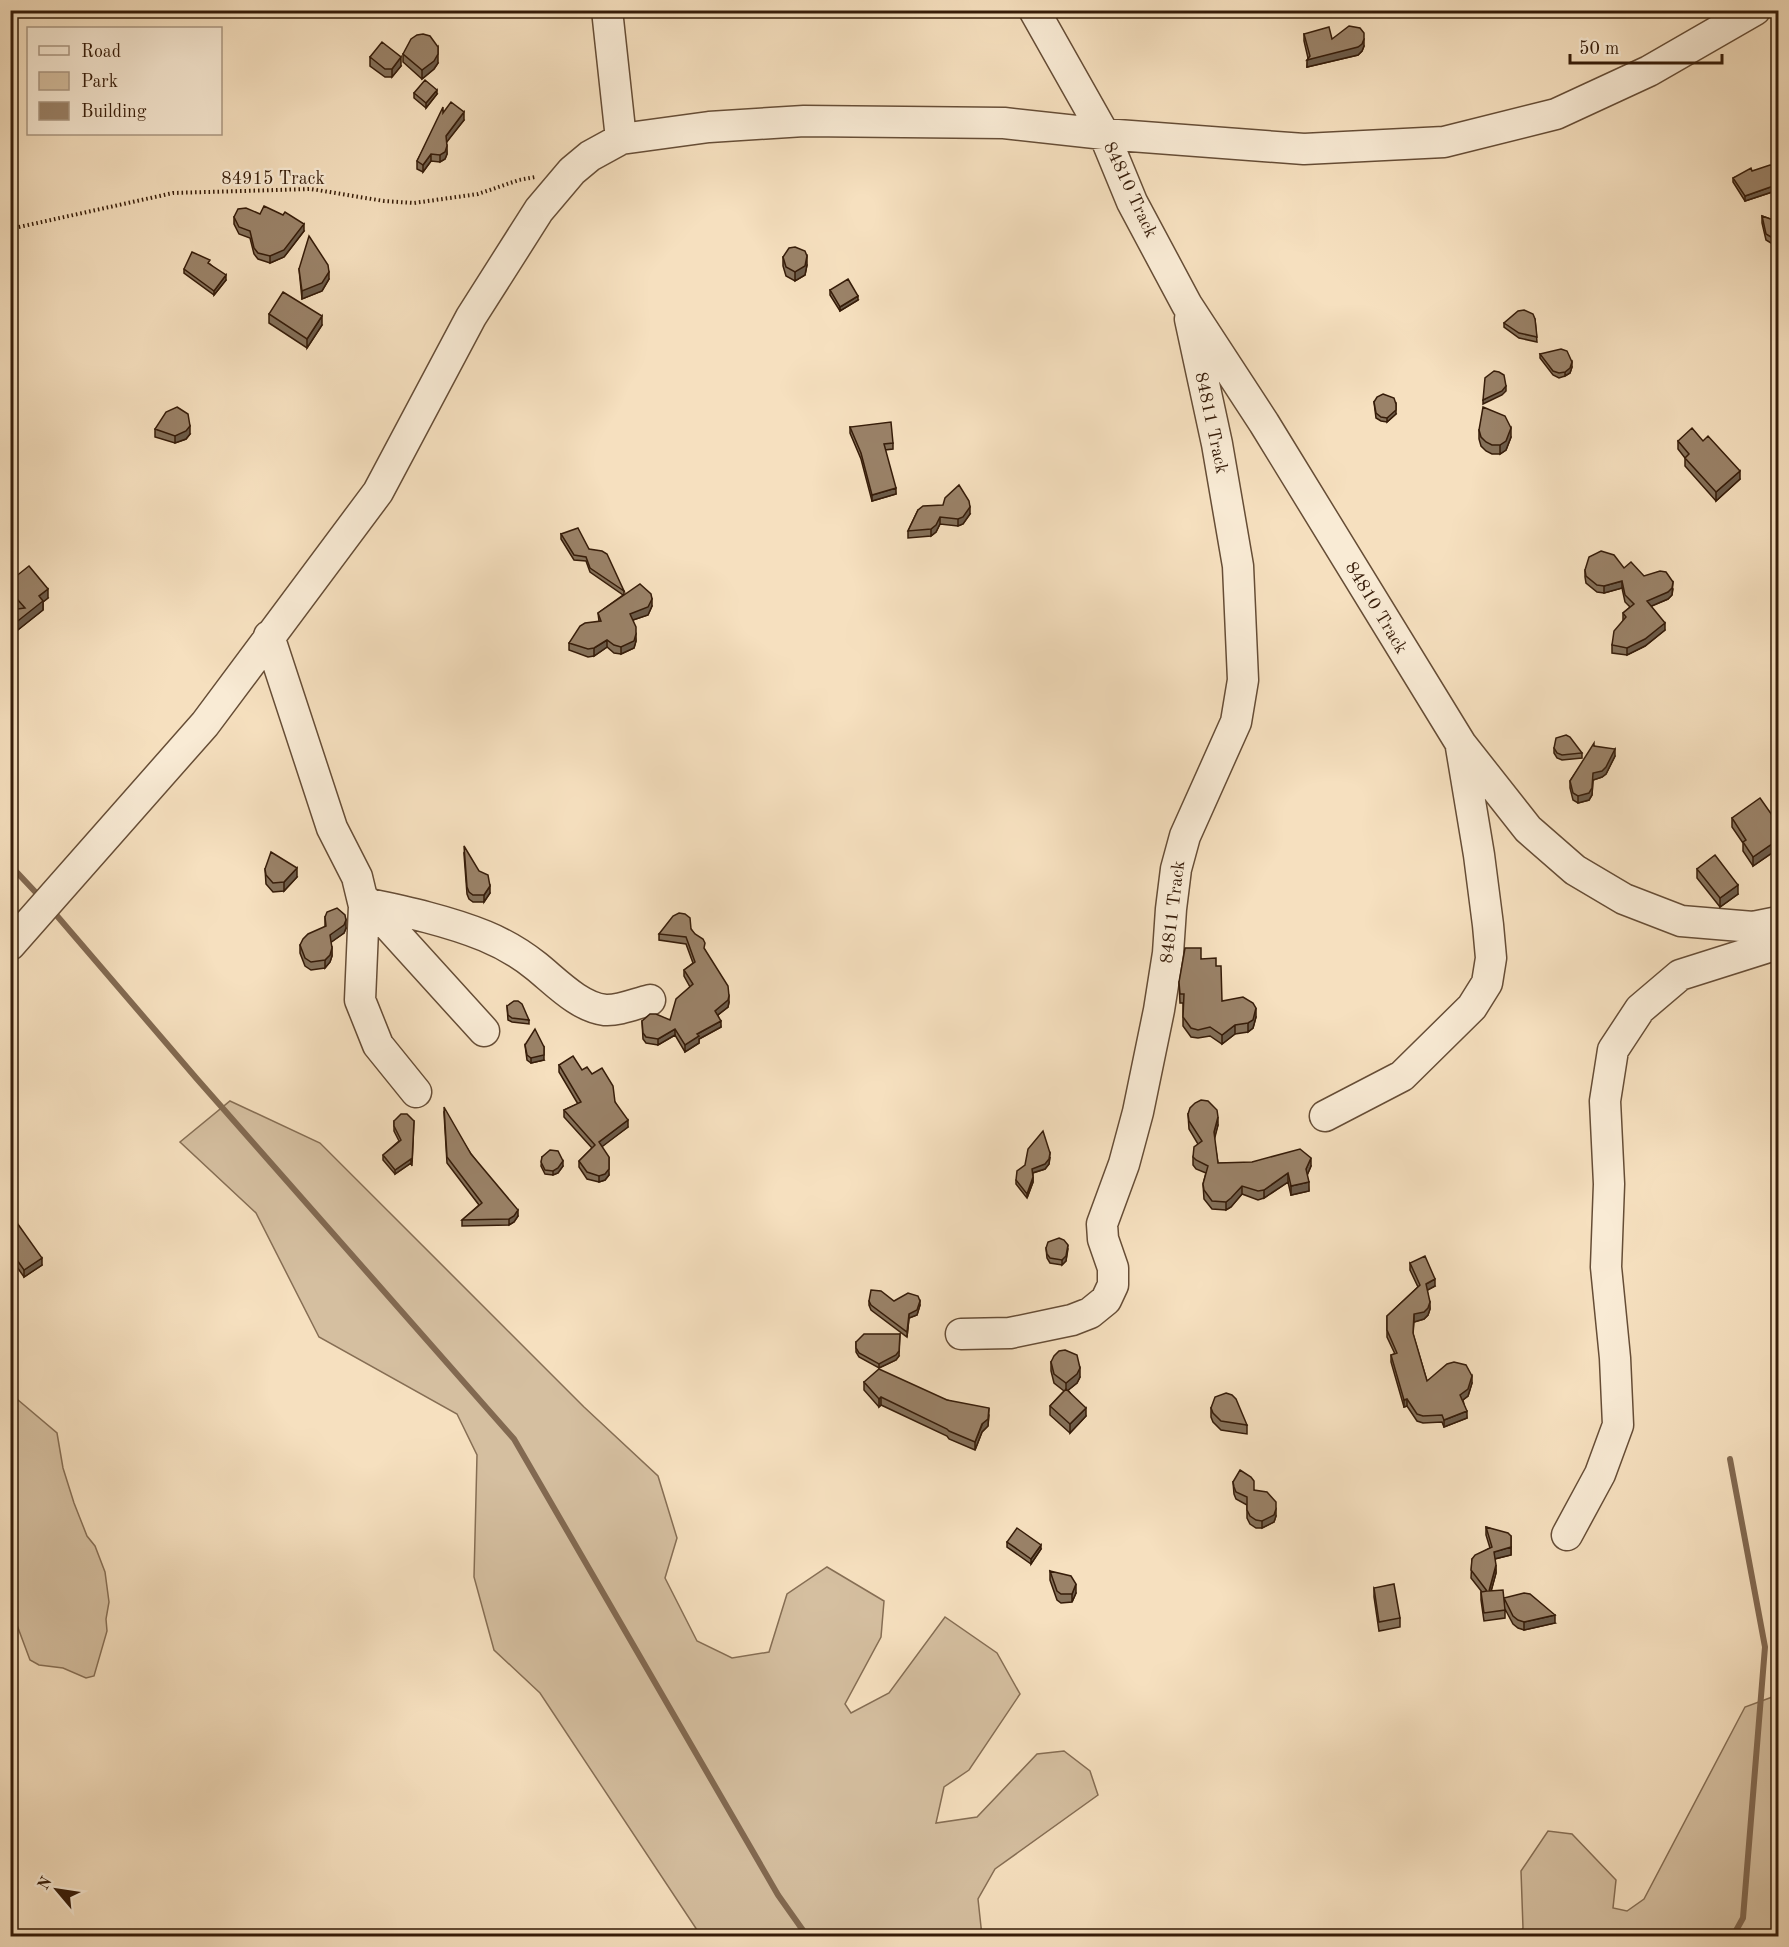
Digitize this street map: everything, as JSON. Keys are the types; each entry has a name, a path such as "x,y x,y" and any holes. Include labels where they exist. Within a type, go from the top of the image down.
{"street":[{"path":"607,10 621,139"},
{"name":"84810 Track","path":"1034,10 1104,134 1132,202 1187,305 1264,423 1461,744 1528,829 1575,870 1624,899 1681,921 1753,927 1779,922"},
{"path":"10,945 205,724 378,492 471,316 539,210 572,171 590,156 621,139 709,127 804,121 1004,123 1104,134 1304,149 1444,142 1556,114 1648,71 1755,10"},
{"name":"84811 Track","path":"961,1334 1010,1333 1072,1320 1090,1313 1106,1300 1113,1285 1113,1268 1103,1239 1102,1224 1124,1164 1138,1112 1168,953 1176,868 1185,836 1236,722 1243,680 1238,566 1218,444 1187,305"},
{"path":"269,636 332,828 366,900 484,1031"},
{"path":"1325,1116 1402,1076 1473,1007 1487,983 1491,958 1488,925 1461,744"},
{"path":"366,900 485,936 534,965 556,984 586,1004 600,1009 609,1010 650,999"},
{"path":"366,900 360,1000 378,1045 416,1092"},
{"path":"1567,1535 1600,1474 1618,1425 1615,1358 1606,1267 1609,1184 1605,1101 1613,1050 1640,1009 1680,975 1779,944"}],"path":[{"name":"84915 Track","path":"10,229 173,193 312,189 384,201 414,203 478,194 519,180 572,171"}],"green space":[{"path":"230,1101 320,1143 584,1407 658,1476 677,1538 665,1578 697,1641 732,1658 769,1652 787,1594 827,1567 884,1601 881,1637 845,1704 851,1713 889,1693 945,1617 997,1653 1020,1694 969,1770 944,1787 936,1823 977,1817 1037,1754 1064,1751 1090,1771 1098,1795 995,1869 978,1899 982,1936 701,1936 540,1693 494,1650 474,1577 477,1455 457,1414 319,1337 256,1213 180,1142"},
{"path":"11,1394 57,1433 63,1468 74,1503 105,1572 109,1602 106,1619 107,1631 94,1676 86,1678 63,1668 39,1665 30,1660 11,1609"},
{"path":"1775,1696 1778,1701 1778,1936 1518,1936 1523,1928 1521,1871 1548,1831 1572,1834 1616,1880 1613,1908 1627,1911 1644,1899 1745,1707"}],"building":[{"path":"1349,26 1360,28 1364,33 1362,44 1307,60 1310,56 1304,34 1329,27 1332,39"},
{"path":"423,34 430,36 438,47 438,54 434,61 422,70 403,54 411,39"},
{"path":"382,42 401,57 392,69 385,69 370,57"},
{"path":"425,80 437,90 426,103 414,93"},
{"path":"451,102 464,112 446,136 445,152 440,155 431,154 423,165 417,161 443,107 443,113"},
{"path":"1770,165 1779,168 1779,184 1745,196 1733,178 1751,168 1752,171"},
{"path":"264,206 283,215 285,212 304,224 284,250 270,256 258,253 254,248 250,231 239,227 234,217 238,209 246,208 260,214"},
{"path":"1762,216 1779,222 1779,261 1776,255 1776,240 1766,234"},
{"path":"309,236 328,265 329,272 322,283 302,291 299,269"},
{"path":"795,247 805,251 807,256 805,266 795,272 786,267 783,257 789,248"},
{"path":"192,252 210,260 208,263 226,275 214,291 184,269"},
{"path":"848,279 858,296 840,307 830,290"},
{"path":"283,292 322,316 307,339 269,314"},
{"path":"1524,310 1533,314 1537,337 1519,333 1504,323 1518,311"},
{"path":"1561,349 1567,351 1572,362 1570,368 1559,373 1553,371 1540,354"},
{"path":"1494,371 1504,375 1506,386 1502,391 1483,400 1485,378"},
{"path":"1383,394 1394,398 1396,404 1396,410 1387,418 1376,413 1374,402"},
{"path":"177,407 188,414 190,426 186,431 175,436 155,429 166,412"},
{"path":"1483,407 1505,416 1511,428 1506,441 1500,445 1492,445 1481,437 1479,430"},
{"path":"891,422 893,443 884,444 896,488 872,495 861,453 850,427"},
{"path":"1692,428 1703,441 1708,436 1740,471 1716,492 1685,458 1689,454 1678,441"},
{"path":"959,485 970,507 963,517 958,519 940,517 931,529 908,531 918,510 923,506 943,505 945,498"},
{"path":"578,528 589,549 607,554 624,591 590,568 586,557 574,555 561,534"},
{"path":"1601,551 1614,555 1624,568 1631,562 1644,576 1660,571 1666,572 1673,582 1668,592 1647,601 1665,623 1645,639 1627,648 1612,645 1614,631 1626,617 1623,613 1634,604 1625,595 1622,581 1604,586 1597,585 1586,576 1585,570 1589,557"},
{"path":"29,566 48,589 39,596 43,601 14,624 14,630 10,634 10,610 25,608 10,591 10,581"},
{"path":"640,584 651,594 652,599 648,607 630,614 636,627 634,641 621,647 607,640 588,649 569,643 580,626 601,621 598,613"},
{"path":"1566,735 1582,753 1562,755 1557,753 1554,748 1556,738"},
{"path":"1594,743 1594,746 1615,749 1606,767 1602,771 1593,773 1592,788 1589,793 1578,796 1573,793 1570,781"},
{"path":"1760,798 1779,825 1779,839 1753,857 1743,842 1746,840 1732,818"},
{"path":"464,846 479,871 488,875 490,886 484,895 473,895 469,892"},
{"path":"271,852 297,868 284,882 273,883 266,875 265,869"},
{"path":"1715,855 1738,885 1720,898 1697,869"},
{"path":"337,908 345,915 346,920 344,925 330,935 332,948 330,955 325,960 311,962 305,958 300,945 308,934 326,926 327,912"},
{"path":"679,913 690,918 691,929 703,939 704,948 728,986 729,996 728,1000 715,1011 721,1021 697,1034 699,1036 685,1045 675,1029 658,1039 646,1037 643,1033 642,1021 650,1014 670,1020 676,999 693,984 684,970 695,962 686,937 659,934 673,916"},
{"path":"1185,948 1201,948 1201,959 1216,958 1216,966 1221,966 1222,1001 1243,997 1253,1003 1256,1008 1253,1020 1235,1025 1222,1035 1210,1027 1198,1030 1191,1028 1183,1017 1184,994 1180,994 1179,982"},
{"path":"514,1001 522,1004 529,1020 512,1018 508,1015 507,1006"},
{"path":"535,1029 544,1047 544,1055 531,1058 527,1055 525,1045"},
{"path":"573,1056 582,1070 587,1067 592,1074 602,1068 613,1086 615,1102 628,1120 599,1142 609,1157 609,1169 605,1174 599,1176 587,1172 579,1161 595,1145 564,1110 581,1102 559,1065"},
{"path":"1201,1100 1208,1101 1217,1110 1218,1117 1214,1132 1218,1163 1252,1162 1300,1149 1311,1158 1306,1169 1309,1182 1291,1186 1288,1173 1264,1190 1258,1191 1242,1186 1226,1202 1212,1201 1204,1190 1203,1184 1208,1166 1193,1157 1194,1147 1202,1141 1189,1121 1188,1114 1190,1108"},
{"path":"444,1107 471,1154 518,1210 514,1216 509,1219 462,1220 482,1203 447,1157"},
{"path":"401,1114 407,1114 414,1121 412,1162 411,1159 395,1170 383,1155 401,1140 394,1121"},
{"path":"1043,1131 1050,1153 1049,1159 1045,1164 1032,1169 1033,1177 1027,1194 1016,1180 1017,1171 1025,1165 1028,1149"},
{"path":"550,1150 558,1151 563,1161 553,1171 545,1170 541,1162 542,1157"},
{"path":"10,1213 42,1258 24,1270 10,1250"},
{"path":"1059,1238 1068,1245 1066,1256 1062,1260 1050,1258 1046,1248 1048,1242"},
{"path":"1425,1256 1435,1279 1426,1284 1430,1302 1424,1312 1414,1314 1413,1333 1427,1381 1447,1364 1454,1362 1466,1365 1472,1376 1468,1389 1460,1395 1467,1411 1444,1420 1442,1415 1417,1414 1407,1399 1404,1400 1391,1355 1397,1353 1387,1330 1387,1316 1420,1285 1410,1263"},
{"path":"871,1290 881,1291 894,1301 908,1293 918,1296 920,1301 917,1310 909,1314 907,1332 871,1305 869,1301"},
{"path":"864,1334 900,1334 899,1351 879,1364 859,1353 856,1348 856,1342"},
{"path":"1065,1350 1077,1355 1080,1368 1077,1374 1066,1383 1054,1374 1051,1362 1059,1351"},
{"path":"879,1369 947,1400 989,1408 988,1419 982,1424 975,1442 881,1397 879,1399 864,1382"},
{"path":"1066,1389 1086,1408 1070,1424 1050,1406"},
{"path":"1226,1393 1236,1399 1247,1425 1221,1421 1213,1413 1211,1408 1215,1397"},
{"path":"1240,1470 1254,1481 1254,1490 1267,1492 1276,1502 1274,1515 1262,1521 1250,1516 1247,1510 1247,1497 1236,1492 1234,1487 1233,1482"},
{"path":"1486,1527 1508,1533 1511,1536 1511,1547 1494,1552 1496,1565 1489,1591 1503,1590 1505,1610 1484,1613 1481,1592 1487,1591 1471,1570 1472,1559 1475,1555 1492,1547"},
{"path":"1017,1528 1041,1545 1031,1559 1007,1542"},
{"path":"1050,1571 1071,1576 1076,1584 1072,1594 1061,1594 1057,1591"},
{"path":"1394,1584 1400,1618 1379,1622 1374,1588"},
{"path":"1524,1593 1530,1594 1555,1615 1524,1622 1518,1620 1513,1616 1504,1598"}],"waterway":[{"path":"10,865 41,898"},
{"path":"52,910 197,1079 514,1439 778,1895 807,1936"},
{"path":"1730,1459 1765,1647 1743,1918 1733,1936"}]}
